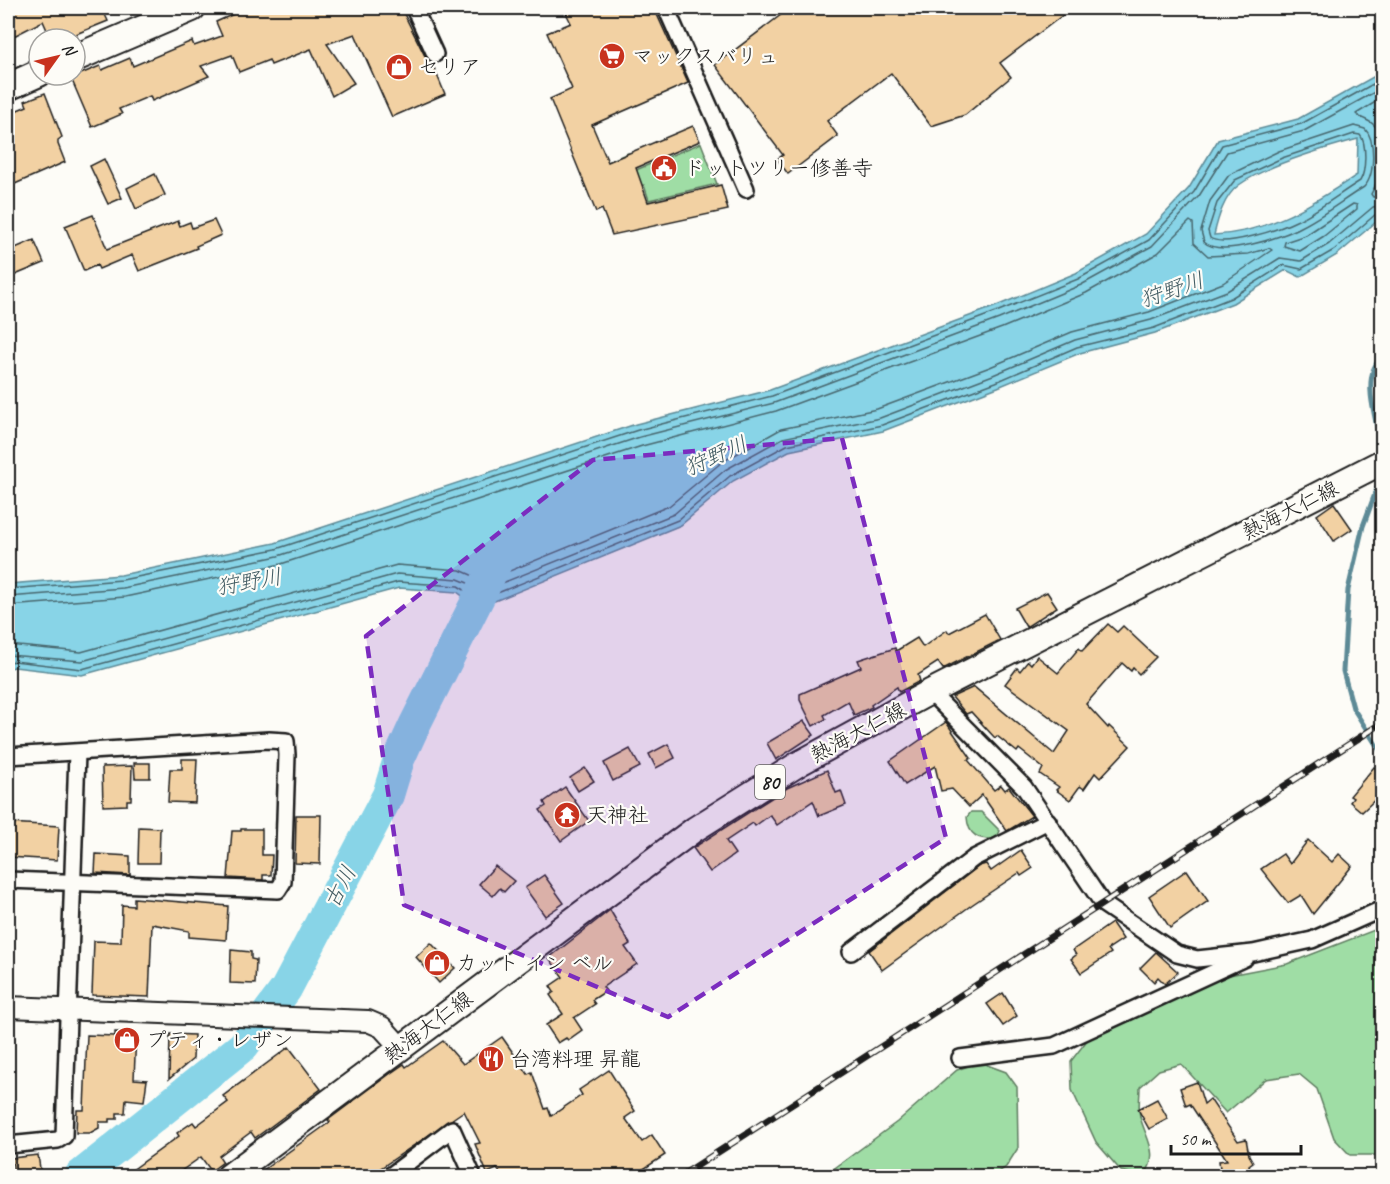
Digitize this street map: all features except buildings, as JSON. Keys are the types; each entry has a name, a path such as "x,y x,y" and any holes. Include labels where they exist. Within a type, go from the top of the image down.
{"highway":[{"path":"87,53 192,8"},
{"path":"8,87 27,78"}],"main road":[{"name":"熱海大仁線","path":"229,1176 695,829 801,763 930,692 1373,467"}],"street":[{"path":"414,8 435,54"},
{"path":"666,8 746,189"},
{"path":"930,692 1024,787 1102,904 1177,954 1197,959 1253,953 1312,940 1383,909"},
{"path":"8,756 269,740 286,741 287,754 283,882 278,890 8,880"},
{"path":"8,1145 58,1140 64,1136 77,753"},
{"path":"851,952 974,858 1048,821"},
{"path":"960,1058 1054,1046 1234,965 1253,953"},
{"path":"8,1007 368,1021 382,1028 400,1047"},
{"path":"390,1176 452,1129 473,1176"}],"highlighted area":[{"path":"842,438 946,838 668,1017 404,905 366,636 593,460"}],"green space":[{"path":"701,143 717,184 649,200 644,185 623,189 610,161 628,153 636,170"},
{"path":"971,812 981,812 1000,831 996,839 984,839 972,833 967,817"},
{"path":"1382,927 1382,1160 1377,1155 1350,1155 1334,1138 1317,1089 1299,1074 1266,1079 1226,1113 1181,1064 1159,1070 1140,1087 1140,1117 1152,1154 1149,1168 1144,1176 1121,1171 1096,1142 1072,1090 1071,1061 1088,1039 1219,977 1287,964"},
{"path":"979,1062 1006,1072 1017,1087 1018,1148 1006,1167 993,1176 824,1176 897,1122 957,1070"}],"water":[{"name":"狩野川","path":"1382,72 1382,217 1337,255 1300,277 1286,270 1233,303 1155,333 1080,353 883,431 789,451 733,481 681,525 485,605 468,600 457,592 399,588 82,675 14,667 8,669 8,584 121,575 275,543 636,424 770,390 994,307 1076,273 1146,234 1189,188 1218,140 1298,119","holes":["1358,139 1357,175 1323,197 1272,223 1235,233 1214,235 1222,208 1229,195 1239,185 1280,164"]}],"waterway":[{"path":"1381,456 1371,381 1373,371 1382,354"},
{"path":"1381,471 1381,478 1363,526 1348,590 1343,671 1353,708 1382,754"},
{"name":"古川","path":"80,1176 243,1046 286,989 388,795 399,759 415,724 496,563"}],"railway":[{"path":"681,1176 1382,723"}],"place":[{"name":"マックスバリュ","path":"612,56"},
{"name":"セリア","path":"399,67"},
{"name":"ドットツリー修善寺","path":"664,168"},
{"name":"天神社","path":"567,815"},
{"name":"カット イン ベル","path":"437,963"},
{"name":"プティ・レザン","path":"127,1040"},
{"name":"台湾料理 昇龍","path":"491,1059"}]}
